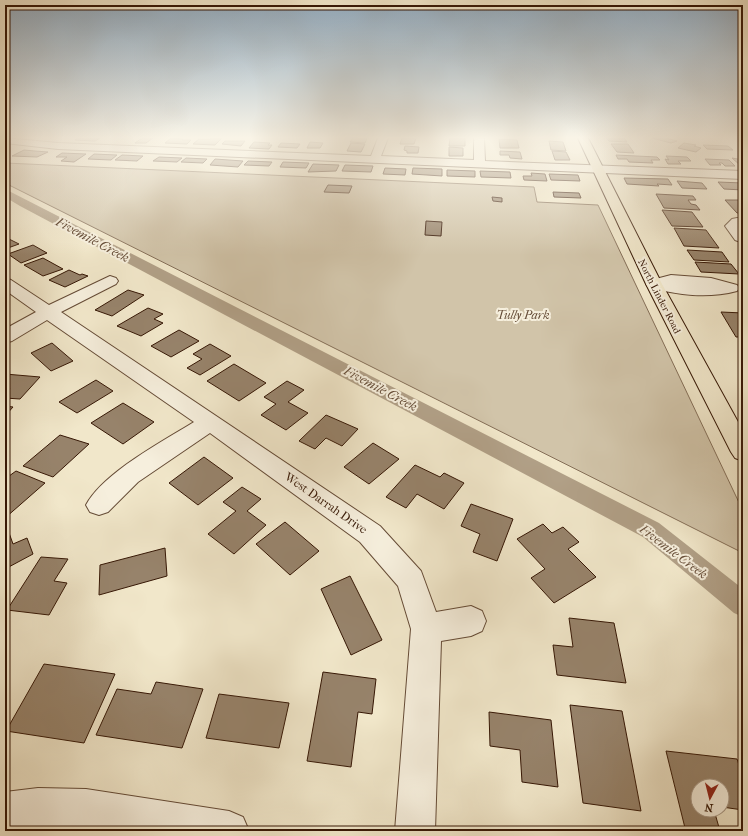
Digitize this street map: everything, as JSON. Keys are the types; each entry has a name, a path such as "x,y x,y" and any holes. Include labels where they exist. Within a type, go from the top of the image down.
{"main road":[{"name":"North Linder Road","path":"602,177 654,284 743,452"}],"street":[{"path":"738,223 732,228 743,239"},
{"path":"5,337 48,312 110,281"},
{"name":"West Darrah Drive","path":"5,283 210,422 370,534 411,580 426,629 415,831"},
{"path":"654,284 675,290 717,292 737,288"},
{"path":"98,505 129,475 210,422"},
{"path":"426,629 471,621"},
{"path":"5,811 38,807 86,808 229,831"}],"green space":[{"name":"Tully Park","path":"5,177 314,177 534,187 537,202 598,205 743,511 743,553 5,183"}],"building":[{"path":"481,177 511,177 511,178"},
{"path":"523,177 546,177 547,181 524,180"},
{"path":"550,177 579,177 580,181 551,180"},
{"path":"624,178 668,179 672,185 657,184 659,186 627,184"},
{"path":"677,181 702,183 707,189 682,188"},
{"path":"718,182 743,183 743,190 724,189"},
{"path":"328,185 352,186 349,193 324,192"},
{"path":"553,192 579,193 581,198 554,197"},
{"path":"656,194 693,196 696,200 688,200 691,204 696,205 700,210 664,208"},
{"path":"492,197 502,198 502,202 493,201"},
{"path":"725,200 743,200 743,213 737,213"},
{"path":"662,210 692,212 703,227 672,226"},
{"path":"426,221 442,222 441,236 425,235"},
{"path":"674,228 706,230 719,248 684,246"},
{"path":"5,237 19,244 5,249"},
{"path":"33,245 47,253 21,263 8,254"},
{"path":"687,250 722,252 729,262 694,260"},
{"path":"43,258 63,269 43,276 24,265"},
{"path":"695,262 731,264 739,274 701,272"},
{"path":"69,270 80,275 82,274 88,276 65,287 49,280"},
{"path":"128,290 144,295 112,316 95,310"},
{"path":"148,308 163,314 154,319 163,323 141,336 117,326"},
{"path":"721,312 743,313 743,337 736,337"},
{"path":"179,330 199,341 171,357 151,346"},
{"path":"52,343 73,361 51,371 31,353"},
{"path":"210,344 231,356 200,375 187,368 202,359 193,354"},
{"path":"234,364 266,383 239,401 207,381"},
{"path":"5,374 40,377 20,399 5,398 5,394 10,388 5,388"},
{"path":"96,380 113,391 77,413 59,402"},
{"path":"287,381 304,390 288,402 308,413 286,430 261,415 276,404 264,397"},
{"path":"123,403 154,422 123,444 91,423"},
{"path":"5,406 13,407 5,416"},
{"path":"326,415 358,429 342,446 326,438 315,449 299,441"},
{"path":"60,435 89,444 53,477 23,466"},
{"path":"373,443 399,459 369,484 344,467"},
{"path":"204,457 233,478 198,505 169,483"},
{"path":"415,465 440,477 444,473 464,483 444,509 417,494 406,508 386,497"},
{"path":"16,471 45,483 5,518 5,479"},
{"path":"242,487 261,499 247,511 266,525 234,554 208,534 236,511 223,502"},
{"path":"471,504 513,519 497,561 473,552 480,534 461,526"},
{"path":"285,522 319,551 290,575 256,544"},
{"path":"543,524 552,533 563,527 579,542 568,549 596,577 554,603 531,578 545,569 517,539"},
{"path":"8,530 13,544 27,538 33,554 5,569 5,532"},
{"path":"165,548 167,576 99,595 100,565"},
{"path":"41,557 68,559 54,581 67,583 49,615 7,610"},
{"path":"350,576 382,640 351,655 321,589"},
{"path":"569,618 614,623 626,683 557,675 553,645 573,647"},
{"path":"44,664 115,674 84,743 6,731"},
{"path":"323,672 376,679 372,714 358,712 351,767 307,761"},
{"path":"156,682 203,689 182,748 96,735 117,689 151,694"},
{"path":"219,694 289,703 279,748 206,738"},
{"path":"570,705 622,711 641,811 583,803"},
{"path":"489,712 551,720 558,787 522,782 520,750 490,746"},
{"path":"666,751 737,759 743,777 743,810 730,808 730,778 690,778 690,818 716,818 720,831 685,828"}],"waterway":[{"name":"Fivemile Creek","path":"5,192 24,204 651,530 743,605"}]}
